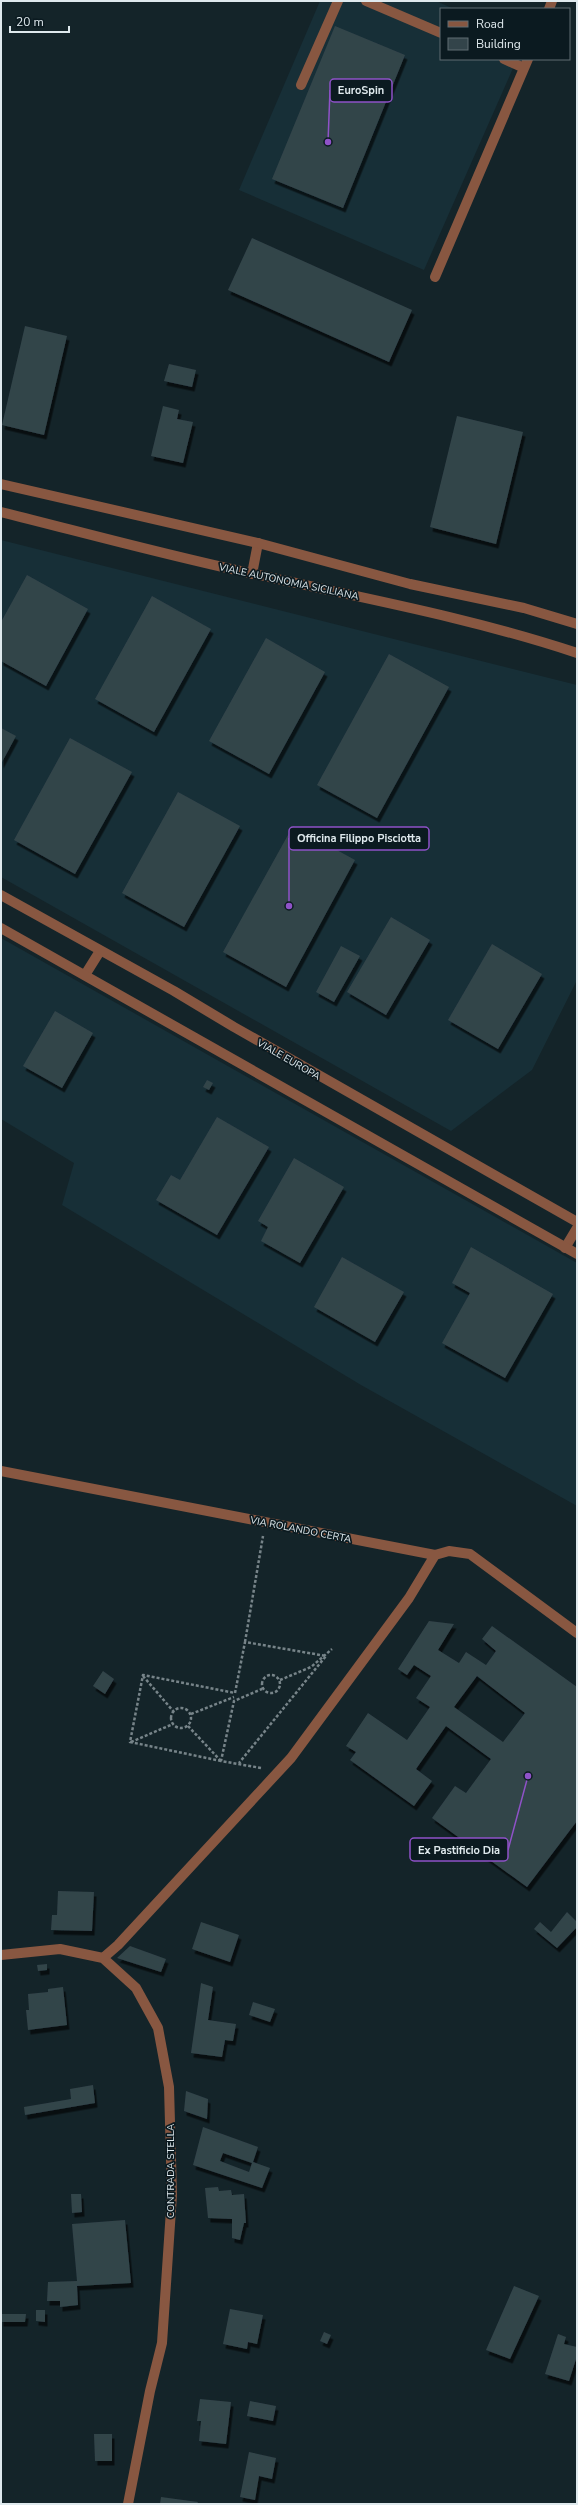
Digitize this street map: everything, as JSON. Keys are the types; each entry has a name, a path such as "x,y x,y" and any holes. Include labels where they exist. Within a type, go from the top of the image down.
{"street":[{"path":"301,85 338,1"},
{"path":"366,1 440,33"},
{"path":"435,278 526,64 508,60"},
{"path":"1,484 258,543 410,584 524,608 577,624"},
{"name":"VIALE AUTONOMIA SICILIANA","path":"1,512 252,574 368,598 527,636 577,653"},
{"path":"252,574 258,543"},
{"name":"VIALE EUROPA","path":"1,895 100,951 174,990 234,1027 577,1222"},
{"path":"1,928 577,1254"},
{"path":"85,975 100,951"},
{"path":"565,1248 577,1228"},
{"name":"VIA ROLANDO CERTA","path":"1,1471 435,1555 449,1550 470,1554 577,1633"},
{"path":"1,1955 60,1949 103,1958 118,1945 275,1776 306,1740 409,1598 435,1555"},
{"name":"CONTRADA STELLA","path":"103,1958 136,1988 158,2028 169,2087 172,2195 162,2343 147,2405 128,2504"}],"path":[{"path":"221,1761 245,1642 266,1522"},
{"path":"245,1642 326,1656"},
{"path":"238,1763 332,1649"},
{"path":"280,1680 311,1667 326,1656"},
{"path":"143,1675 235,1692"},
{"path":"143,1675 174,1712"},
{"path":"130,1742 143,1675"},
{"path":"267,1676 276,1676 280,1680 280,1687 277,1692 267,1693 262,1689 262,1683 267,1676"},
{"path":"191,1714 262,1689"},
{"path":"183,1708 191,1714 191,1721 188,1726 178,1728 173,1724 172,1718 174,1712 183,1708"},
{"path":"130,1742 173,1724"},
{"path":"188,1726 221,1761"},
{"path":"130,1742 268,1770 275,1776"}],"shaded area":[{"path":"320,1 436,1 452,8 440,8 440,60 517,60 424,270 239,190"},
{"path":"1,540 577,685 577,980 532,1070 451,1131 1,877"},
{"path":"1,938 577,1263 577,1506 361,1385 62,1205 74,1163 1,1119"}],"building":[{"path":"335,26 405,55 343,208 272,179"},
{"path":"252,238 412,310 389,362 228,290"},
{"path":"25,326 67,336 44,435 2,425"},
{"path":"169,364 196,370 192,387 164,381"},
{"path":"163,406 179,410 177,419 193,422 183,463 151,456"},
{"path":"457,416 523,432 496,544 430,527"},
{"path":"27,575 88,609 46,686 1,661 1,622"},
{"path":"152,596 211,629 154,732 95,699"},
{"path":"266,638 325,672 269,774 209,741"},
{"path":"389,654 449,687 377,818 317,785"},
{"path":"1,728 16,736 1,764"},
{"path":"70,738 132,772 75,874 14,840"},
{"path":"178,792 240,826 184,927 122,893"},
{"path":"293,826 355,860 286,987 223,952"},
{"path":"391,917 430,940 386,1015 347,992"},
{"path":"492,944 542,974 498,1049 448,1020"},
{"path":"341,946 360,956 334,1002 316,992"},
{"path":"55,1011 93,1033 62,1088 23,1066"},
{"path":"207,1080 213,1083 209,1090 203,1087"},
{"path":"217,1117 269,1147 217,1235 156,1200 171,1175 180,1180"},
{"path":"294,1158 344,1187 300,1263 261,1241 268,1227 258,1221"},
{"path":"471,1247 553,1294 505,1378 442,1343 470,1293 452,1283"},
{"path":"342,1257 404,1292 375,1342 314,1307"},
{"path":"429,1621 454,1624 438,1650 459,1663 466,1652 486,1665 496,1651 482,1639 492,1626 577,1687 577,1821 527,1887 432,1818 455,1786 466,1793 491,1759 446,1726 416,1769 432,1781 414,1806 350,1760 356,1752 346,1746 368,1713 407,1740 430,1707 416,1698 431,1676 414,1665 407,1675 398,1669","holes":["477,1676 525,1713 503,1742 454,1707"]},
{"path":"103,1671 114,1679 105,1694 93,1686"},
{"path":"58,1891 94,1892 92,1931 51,1930 52,1915 57,1915"},
{"path":"567,1912 577,1922 577,1927 557,1948 534,1929 540,1922 551,1932"},
{"path":"201,1922 239,1935 230,1962 192,1949"},
{"path":"130,1946 166,1959 161,1972 117,1958"},
{"path":"47,1964 47,1970 38,1971 37,1965"},
{"path":"201,1983 213,1987 208,2020 236,2024 233,2041 225,2040 222,2057 191,2053"},
{"path":"63,1987 67,2025 28,2030 26,2010 29,2010 28,1994 48,1992 48,1989"},
{"path":"253,2002 275,2009 270,2022 249,2015"},
{"path":"93,2085 95,2103 25,2115 24,2107 71,2099 70,2089"},
{"path":"186,2091 208,2099 207,2119 184,2111"},
{"path":"203,2127 258,2147 253,2162 270,2168 262,2188 193,2165","holes":["223,2153 252,2163 249,2172 220,2161"]},
{"path":"218,2187 219,2191 231,2190 232,2195 244,2194 246,2223 244,2223 240,2240 232,2238 232,2219 208,2218 205,2188"},
{"path":"71,2194 81,2194 82,2212 72,2213"},
{"path":"125,2220 131,2283 77,2286 78,2305 60,2307 60,2301 47,2301 48,2282 77,2281 72,2224"},
{"path":"514,2286 539,2296 510,2359 486,2350"},
{"path":"230,2309 263,2315 257,2344 248,2342 247,2349 223,2344"},
{"path":"36,2310 45,2310 45,2322 36,2321"},
{"path":"1,2314 26,2314 25,2322 1,2322"},
{"path":"324,2332 331,2335 327,2344 320,2341"},
{"path":"558,2334 566,2337 564,2344 577,2347 577,2356 569,2381 545,2374"},
{"path":"200,2399 231,2402 226,2444 199,2441 201,2421 197,2421"},
{"path":"250,2401 276,2406 273,2421 247,2416"},
{"path":"94,2434 112,2434 112,2461 95,2461"},
{"path":"249,2452 276,2458 272,2479 259,2476 255,2500 240,2497"},
{"path":"161,2497 198,2502 197,2504 160,2504"}],"place":[{"name":"EuroSpin","path":"328,142"},
{"name":"Officina Filippo Pisciotta","path":"289,906"},
{"name":"Ex Pastificio Dia","path":"528,1776"}]}
